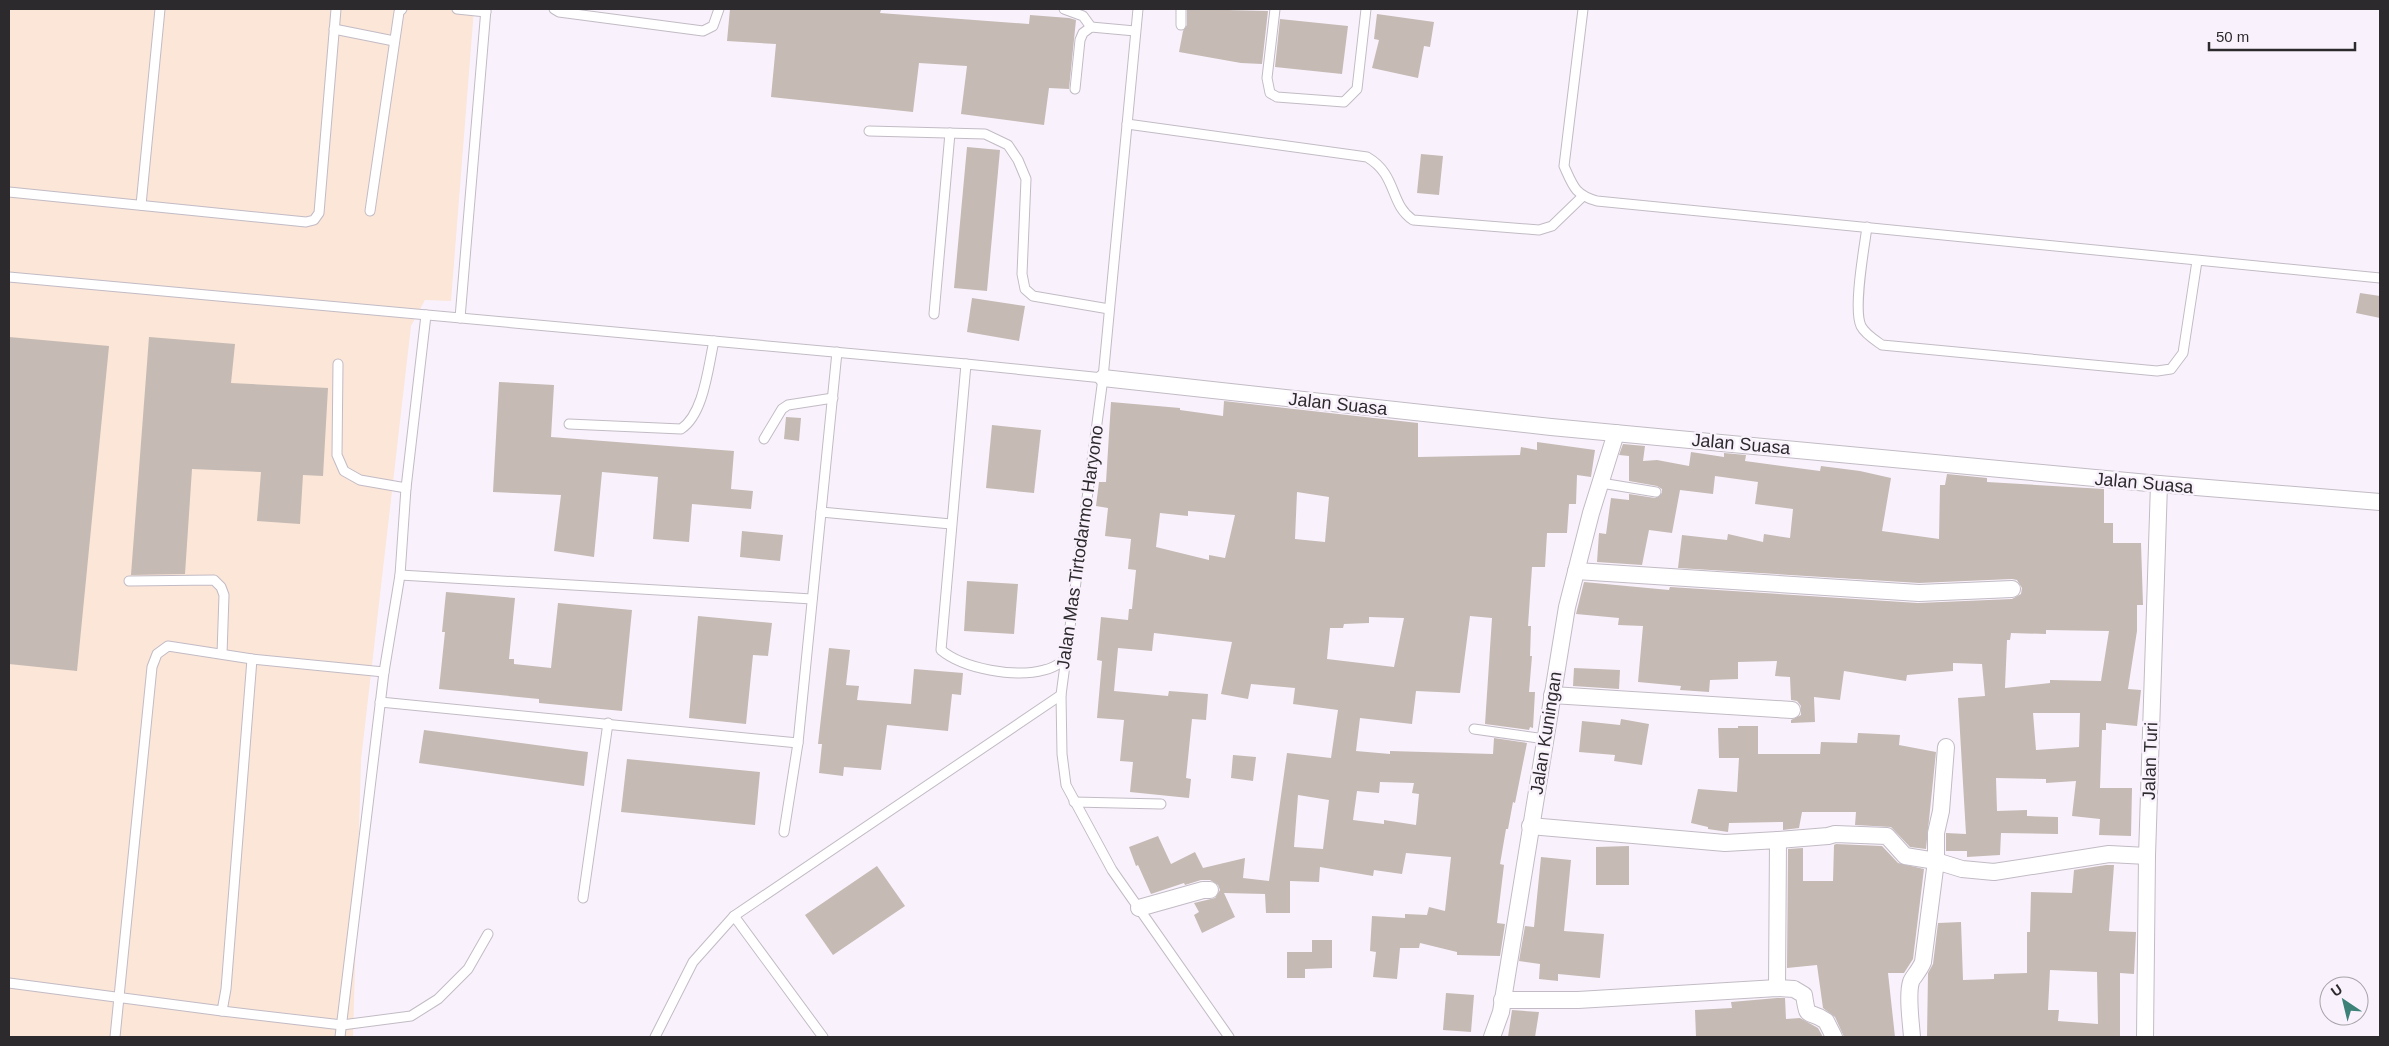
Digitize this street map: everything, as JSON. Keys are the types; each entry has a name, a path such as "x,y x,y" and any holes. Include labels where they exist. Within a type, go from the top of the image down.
{"street":[{"name":"Jalan Suasa","path":"1103,378 1616,433 2159,484 2380,502"},
{"name":"Jalan Kuningan","path":"1492,1037 1499,1019 1566,607 1616,433"},
{"name":"Jalan Turi","path":"2145,1037 2147,856 2159,484"},
{"path":"1576,571 1919,592 2012,589"},
{"path":"1552,695 1792,710"},
{"path":"1912,1037 1911,982 1918,975 1922,962 1936,861 1936,833 1941,811 1946,747"},
{"path":"1530,826 1725,843 1835,834 1887,836 1905,856 1936,861 1962,869 1994,872 2109,854 2147,856"},
{"path":"1776,988 1778,840"},
{"path":"1139,908 1203,890 1210,890"},
{"path":"1502,1000 1578,1000 1776,988 1801,992 1804,995 1808,1014 1826,1021 1834,1037"}],"lane":[{"path":"141,206 160,9"},
{"path":"9,192 306,222 314,220 319,213 336,9"},
{"path":"370,211 394,41 399,12 402,9"},
{"path":"457,9 486,10 460,318"},
{"path":"554,9 559,12 703,31 713,26 719,9"},
{"path":"1064,9 1083,16 1091,27"},
{"name":"Jalan Mas Tirtodarmo Haryono","path":"1138,9 1103,378 1061,695 1063,762 1066,786 1112,870 1229,1037"},
{"path":"1181,9 1181,25"},
{"path":"1275,9 1266,78 1270,93 1277,97 1344,102 1357,89 1366,9"},
{"path":"1584,9 1564,166 1572,183 1582,197 1596,201 2380,278"},
{"path":"1075,89 1080,40 1083,33 1091,27 1135,31"},
{"path":"334,29 394,41"},
{"path":"1127,124 1367,157 1378,163 1386,173 1401,208 1413,220 1539,230 1552,226 1582,197"},
{"path":"868,131 984,134 1008,146 1018,160 1026,179 1022,274 1025,289 1033,296 1109,309"},
{"path":"934,314 950,133"},
{"path":"1867,227 1858,310 1861,326 1882,345 2157,371 2171,369 2183,354 2198,261"},
{"path":"9,277 1103,378"},
{"path":"340,1037 380,702 400,575 406,488 426,315"},
{"path":"569,424 681,429 690,423 696,412 714,341"},
{"path":"784,832 798,743 837,352"},
{"path":"338,364 337,455 344,471 360,480 406,488"},
{"path":"966,364 941,650 952,659 982,668 1020,673 1045,670 1065,660"},
{"path":"764,439 782,410 788,405 833,398"},
{"path":"1601,483 1656,492"},
{"path":"821,512 952,524"},
{"path":"400,575 812,599"},
{"path":"129,581 214,580 221,587 224,596 222,654"},
{"path":"115,1037 152,666 157,654 168,646 252,659 384,672"},
{"path":"222,1011 226,989 252,659"},
{"path":"655,1037 692,962 734,916 1061,695"},
{"path":"380,702 798,743"},
{"path":"583,898 608,723"},
{"path":"1474,729 1545,739"},
{"path":"1074,802 1161,804"},
{"path":"734,916 823,1037"},
{"path":"9,983 222,1011 342,1024 411,1016 438,999 468,969 488,934"}],"shaded area":[{"path":"9,9 474,9 451,301 425,300 411,326 361,760 353,1037 9,1037"}],"building":[{"path":"730,9 867,9 881,10 880,13 1029,24 1030,15 1069,18 1076,20 1069,89 1049,88 1044,125 961,114 967,66 919,63 913,112 771,97 776,44 727,41"},
{"path":"1187,9 1268,11 1262,64 1241,63 1179,52 1183,31 1187,25"},
{"path":"1377,14 1434,22 1430,47 1424,46 1418,78 1372,68 1379,40 1374,39"},
{"path":"1280,19 1348,26 1342,74 1275,67"},
{"path":"967,147 1000,150 987,291 954,288"},
{"path":"1421,154 1443,156 1439,195 1417,193"},
{"path":"2360,293 2380,296 2380,318 2356,313"},
{"path":"972,298 1025,306 1019,341 967,332"},
{"path":"9,337 109,346 77,671 9,664"},
{"path":"149,337 235,344 231,383 328,388 323,476 303,475 300,524 257,521 261,472 192,469 185,574 131,575"},
{"path":"499,382 554,385 551,437 734,451 731,489 753,491 751,509 692,504 689,542 653,539 658,477 602,472 594,557 554,551 561,495 493,492"},
{"path":"1224,401 1418,423 1418,457 1520,455 1521,447 1537,450 1537,442 1595,450 1591,477 1577,475 1576,504 1569,504 1567,533 1547,533 1545,567 1532,567 1528,626 1531,626 1530,656 1532,656 1529,692 1535,692 1533,728 1530,727 1529,730 1485,724 1492,618 1470,616 1460,693 1416,691 1412,724 1360,718 1356,751 1390,754 1390,751 1493,754 1494,738 1527,743 1515,803 1513,802 1508,829 1506,829 1500,864 1504,865 1497,923 1505,924 1500,956 1457,955 1457,952 1420,943 1419,948 1400,948 1397,979 1373,977 1376,952 1370,951 1372,916 1405,918 1405,914 1427,915 1429,907 1445,911 1451,857 1406,853 1402,874 1374,870 1373,876 1320,867 1319,882 1290,881 1290,913 1266,913 1265,894 1224,893 1235,917 1202,933 1194,915 1199,912 1194,903 1215,898 1220,890 1218,885 1210,880 1201,880 1185,885 1184,883 1151,894 1138,865 1136,866 1129,847 1158,836 1171,864 1195,852 1203,868 1245,858 1243,878 1269,881 1287,753 1331,758 1338,710 1293,704 1295,688 1251,684 1248,699 1221,694 1232,642 1154,633 1152,651 1118,648 1114,691 1168,696 1169,691 1208,694 1206,720 1192,719 1186,778 1191,779 1189,798 1130,792 1133,762 1120,761 1124,720 1097,718 1102,661 1097,660 1101,617 1128,620 1129,609 1132,609 1136,570 1128,569 1131,539 1105,536 1108,508 1096,506 1099,482 1106,482 1111,402 1180,408 1180,410 1223,416","holes":["1297,492 1329,497 1325,542 1295,539","1188,511 1235,515 1225,558 1209,555 1209,560 1156,547 1160,513 1188,516","1369,617 1404,618 1394,667 1327,659 1330,628 1343,628 1344,624 1369,623","1380,782 1414,783 1412,793 1419,794 1416,825 1384,820 1384,824 1353,820 1357,791 1379,793","1298,795 1329,800 1323,849 1294,847"]},
{"path":"786,417 801,418 799,441 784,439"},
{"path":"992,425 1041,430 1034,493 986,488"},
{"path":"1623,444 1645,446 1643,461 1657,460 1689,466 1691,452 1724,457 1724,453 1746,455 1745,461 1820,471 1821,466 1860,471 1891,478 1882,531 1939,539 1940,485 1945,485 1947,474 1987,478 1987,482 2104,489 2104,523 2113,523 2113,543 2141,543 2143,605 2137,605 2137,631 2128,689 2141,690 2137,726 2106,723 2106,730 2102,730 2100,788 2132,788 2131,836 2099,835 2100,819 2072,816 2076,781 2046,783 2046,779 1996,778 1997,811 2027,810 2027,816 2058,817 2058,834 2001,833 2000,855 1967,857 1967,851 1946,851 1946,833 1966,834 1958,698 1985,696 1982,664 1953,663 1953,671 1907,675 1906,681 1844,671 1840,700 1814,697 1815,722 1791,723 1791,720 1801,715 1801,706 1797,701 1791,700 1790,677 1775,676 1777,661 1738,662 1738,679 1710,680 1709,692 1680,690 1681,686 1638,682 1643,626 1618,625 1619,618 1576,614 1584,582 1669,590 1670,587 1918,603 2012,599 2021,594 2022,588 2017,580 2012,579 1919,583 1678,568 1682,535 1727,540 1728,534 1763,542 1764,534 1790,538 1793,509 1755,504 1758,482 1715,476 1713,494 1680,490 1672,533 1649,530 1642,565 1597,562 1599,533 1606,534 1611,498 1629,500 1629,494 1655,498 1662,493 1662,489 1657,486 1629,481 1629,456 1619,455","holes":["2046,630 2109,631 2101,681 2050,680 2050,683 2005,688 2007,640 2010,640 2011,633 2046,634","2033,713 2080,713 2079,747 2036,750"]},
{"path":"742,531 783,535 780,561 740,557"},
{"path":"967,581 1018,584 1014,634 964,631"},
{"path":"446,592 515,598 509,659 514,659 514,664 551,668 558,603 632,610 622,711 539,703 539,699 439,689 445,632 442,632"},
{"path":"698,616 772,623 768,656 753,655 746,724 689,718"},
{"path":"829,648 850,650 846,685 859,686 857,700 911,704 914,669 963,673 961,695 952,694 948,731 887,725 881,770 844,767 843,776 819,773 822,744 818,744"},
{"path":"1574,668 1620,670 1619,689 1573,686"},
{"path":"1621,719 1649,724 1642,765 1614,761 1615,755 1579,752 1582,721 1620,725"},
{"path":"1738,726 1758,726 1758,754 1820,754 1821,742 1857,743 1858,733 1900,735 1899,745 1936,752 1926,849 1910,847 1891,827 1855,825 1856,812 1802,812 1799,828 1783,830 1783,822 1729,823 1728,832 1708,829 1708,827 1691,823 1698,789 1737,792 1739,758 1719,758 1718,728 1738,728"},
{"path":"424,730 588,752 584,786 419,763"},
{"path":"1233,755 1256,757 1253,781 1231,778"},
{"path":"627,759 760,772 755,825 621,812"},
{"path":"1834,845 1882,846 1898,863 1924,869 1913,959 1904,973 1888,973 1895,1037 1844,1037 1835,1017 1823,1008 1817,965 1787,968 1788,849 1803,848 1803,881 1833,881"},
{"path":"1629,846 1629,885 1596,885 1596,847"},
{"path":"1541,857 1571,860 1564,931 1604,934 1600,978 1558,974 1558,981 1539,979 1540,964 1519,961 1525,926 1534,927"},
{"path":"2114,865 2109,931 2136,932 2134,974 2120,973 2120,1037 1927,1037 1928,973 1933,964 1938,923 1961,922 1963,980 1994,979 1994,974 2027,973 2027,932 2030,932 2031,892 2072,893 2074,870","holes":["2050,970 2097,972 2098,1024 2058,1021 2059,1010 2048,1010"]},
{"path":"877,866 905,906 833,955 805,915"},
{"path":"1312,940 1332,940 1332,968 1305,969 1305,978 1287,978 1287,952 1312,952"},
{"path":"1446,993 1474,995 1471,1032 1443,1030"},
{"path":"1785,998 1786,1019 1800,1018 1818,1028 1823,1037 1696,1037 1695,1010 1732,1008 1731,1002"},
{"path":"1512,1010 1539,1012 1535,1037 1508,1037"}]}
